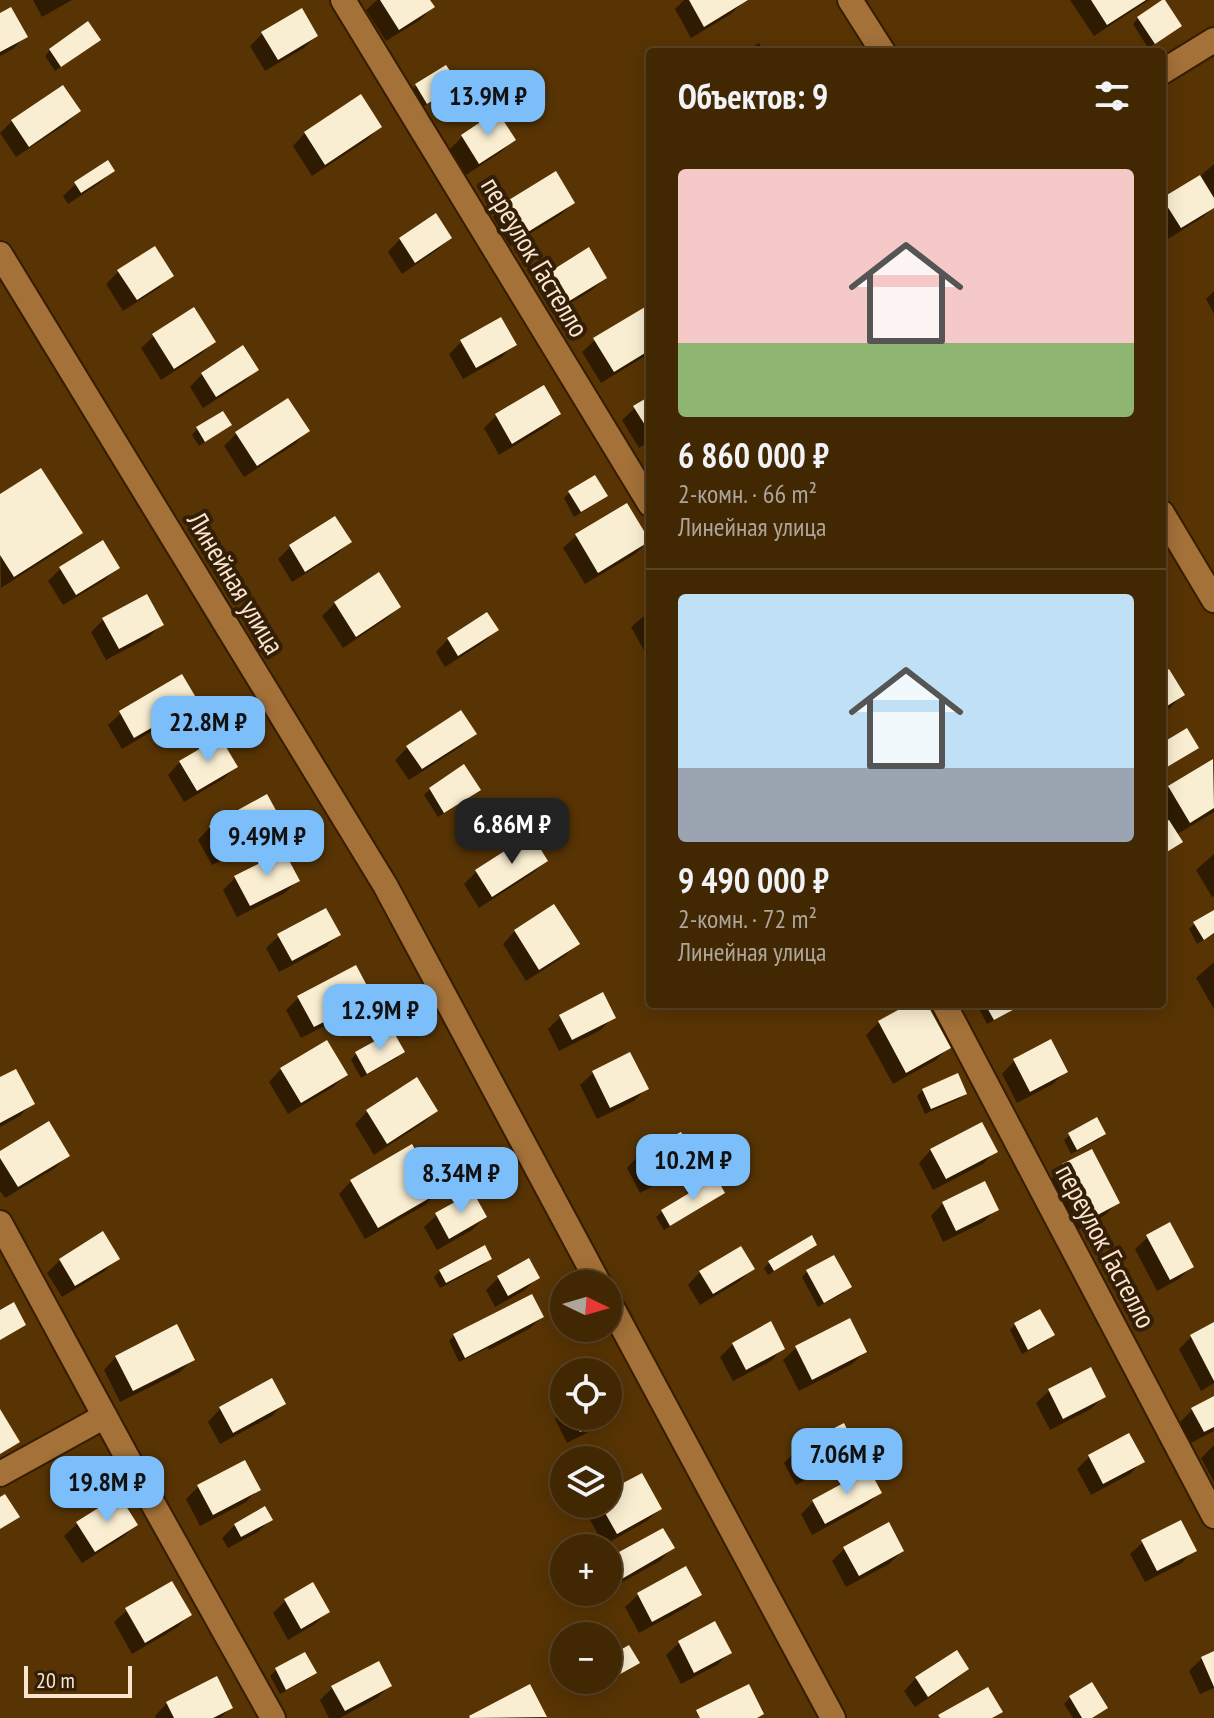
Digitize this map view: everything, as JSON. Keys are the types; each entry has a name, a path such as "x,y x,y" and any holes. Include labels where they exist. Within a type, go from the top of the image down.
{"street":[{"name":"переулок Гастелло","path":"343,0 646,497"},
{"path":"850,0 880,48"},
{"path":"1166,70 1214,40"},
{"name":"Линейная улица","path":"0,254 385,885 591,1270"},
{"path":"1166,520 1214,600"},
{"name":"переулок Гастелло","path":"946,1008 1214,1516"},
{"path":"0,1223 273,1718"},
{"path":"622,1326 833,1718"},
{"path":"0,1474 105,1416"}],"building":[{"path":"380,0 430,0 435,7 399,30"},
{"path":"689,0 748,0 704,27"},
{"path":"1091,0 1146,0 1107,25"},
{"path":"1162,0 1182,26 1155,44 1137,17"},
{"path":"11,7 28,37 0,52 0,13"},
{"path":"302,8 318,36 278,60 261,32"},
{"path":"88,21 101,40 61,67 49,49"},
{"path":"446,65 459,84 427,104 415,84"},
{"path":"63,85 81,111 29,147 11,120"},
{"path":"361,94 382,127 325,165 304,132"},
{"path":"497,111 516,140 479,164 461,135"},
{"path":"108,160 115,171 81,193 74,182"},
{"path":"556,171 575,203 523,235 504,203"},
{"path":"1200,175 1214,198 1214,208 1181,228 1166,204 1166,196"},
{"path":"436,213 452,238 415,263 399,238"},
{"path":"155,246 174,276 137,300 117,270"},
{"path":"589,247 607,278 566,303 548,273"},
{"path":"646,306 646,352 614,372 593,338"},
{"path":"194,307 216,342 174,369 152,334"},
{"path":"501,317 517,345 476,368 460,340"},
{"path":"243,345 259,370 216,397 201,373"},
{"path":"544,385 561,414 512,444 495,414"},
{"path":"288,398 310,431 257,466 235,432"},
{"path":"646,398 646,427 633,406"},
{"path":"223,411 232,425 205,442 196,427"},
{"path":"41,468 83,533 14,577 0,555 0,494"},
{"path":"595,475 608,496 581,512 568,491"},
{"path":"627,503 646,534 646,543 598,573 575,534"},
{"path":"335,516 352,542 305,572 289,545"},
{"path":"103,540 120,568 76,595 59,567"},
{"path":"379,572 401,607 356,637 334,602"},
{"path":"147,594 164,625 119,649 102,618"},
{"path":"487,612 499,630 458,656 447,638"},
{"path":"1169,669 1185,695 1166,707 1166,671"},
{"path":"182,674 198,701 134,738 119,711"},
{"path":"461,710 477,734 422,769 406,746"},
{"path":"1187,728 1199,748 1166,768 1166,741"},
{"path":"220,737 238,767 197,791 179,761"},
{"path":"1213,759 1214,808 1190,823 1168,786"},
{"path":"464,764 481,790 444,813 429,788"},
{"path":"267,794 283,823 225,854 209,826"},
{"path":"1169,820 1183,842 1166,853 1166,822"},
{"path":"531,834 548,861 492,897 475,870"},
{"path":"284,851 300,881 250,906 234,876"},
{"path":"554,904 580,944 539,970 514,930"},
{"path":"326,908 341,935 292,961 277,934"},
{"path":"1214,910 1214,933 1204,940 1193,922"},
{"path":"356,965 373,997 314,1027 297,996"},
{"path":"603,992 616,1018 572,1040 559,1015"},
{"path":"902,1008 929,1008 951,1048 906,1073 878,1021"},
{"path":"987,1008 1016,1008 994,1020"},
{"path":"393,1031 405,1052 367,1074 355,1052"},
{"path":"1051,1039 1068,1072 1030,1092 1013,1059"},
{"path":"327,1040 348,1075 301,1103 280,1068"},
{"path":"630,1052 649,1089 610,1108 592,1071"},
{"path":"16,1069 35,1104 0,1123 0,1077"},
{"path":"958,1073 967,1094 931,1109 922,1089"},
{"path":"417,1077 438,1111 387,1144 366,1110"},
{"path":"1097,1117 1106,1134 1077,1150 1068,1133"},
{"path":"49,1121 70,1156 18,1187 0,1158 0,1151"},
{"path":"982,1122 998,1152 946,1179 930,1149"},
{"path":"681,1132 696,1159 653,1182 638,1154"},
{"path":"412,1144 440,1192 378,1228 350,1180"},
{"path":"1092,1149 1120,1203 1090,1219 1062,1164"},
{"path":"716,1177 725,1193 670,1226 661,1210"},
{"path":"985,1181 999,1210 956,1231 942,1202"},
{"path":"473,1192 487,1217 449,1239 435,1213"},
{"path":"1170,1222 1194,1267 1170,1280 1146,1235"},
{"path":"103,1231 120,1259 75,1286 59,1259"},
{"path":"812,1235 817,1245 774,1271 768,1261"},
{"path":"485,1245 492,1259 446,1283 439,1270"},
{"path":"741,1246 755,1269 713,1294 699,1271"},
{"path":"834,1255 852,1287 824,1303 806,1270"},
{"path":"529,1258 540,1278 508,1296 497,1276"},
{"path":"532,1294 544,1317 465,1358 453,1334"},
{"path":"14,1302 26,1325 0,1340 0,1310"},
{"path":"1040,1309 1055,1335 1028,1350 1014,1323"},
{"path":"850,1318 867,1352 812,1380 795,1346"},
{"path":"771,1321 785,1349 746,1370 732,1343"},
{"path":"1214,1322 1214,1381 1190,1335"},
{"path":"177,1324 195,1360 133,1391 115,1356"},
{"path":"1091,1367 1106,1397 1063,1419 1048,1389"},
{"path":"272,1378 286,1404 233,1433 219,1407"},
{"path":"1214,1396 1214,1427 1204,1432 1191,1408"},
{"path":"0,1409 20,1442 0,1454"},
{"path":"844,1423 857,1449 809,1474 795,1448"},
{"path":"1129,1433 1145,1462 1103,1484 1088,1455"},
{"path":"245,1460 261,1490 213,1515 197,1485"},
{"path":"869,1469 882,1493 825,1524 812,1500"},
{"path":"642,1473 662,1509 617,1534 608,1518 622,1518 622,1484"},
{"path":"5,1494 20,1517 0,1529 0,1497"},
{"path":"119,1495 138,1525 95,1552 76,1522"},
{"path":"265,1506 273,1520 241,1537 234,1524"},
{"path":"1181,1520 1197,1551 1157,1571 1141,1540"},
{"path":"889,1522 904,1551 859,1576 843,1547"},
{"path":"663,1528 675,1548 622,1579 622,1550"},
{"path":"686,1566 702,1595 652,1622 637,1593"},
{"path":"172,1581 192,1615 145,1643 125,1608"},
{"path":"313,1582 330,1612 301,1629 284,1599"},
{"path":"715,1621 732,1653 694,1673 678,1641"},
{"path":"629,1645 640,1663 622,1673 622,1649"},
{"path":"957,1650 969,1669 928,1697 915,1677"},
{"path":"1214,1651 1214,1687 1201,1657"},
{"path":"305,1652 317,1673 286,1690 275,1668"},
{"path":"379,1661 392,1686 345,1711 331,1686"},
{"path":"217,1676 233,1708 213,1718 174,1718 166,1702"},
{"path":"1092,1682 1108,1708 1092,1718 1082,1718 1069,1696"},
{"path":"530,1684 547,1717 470,1718 469,1716"},
{"path":"749,1684 764,1714 757,1718 700,1718 696,1710"},
{"path":"988,1687 1003,1712 992,1718 940,1718 938,1715"}]}
